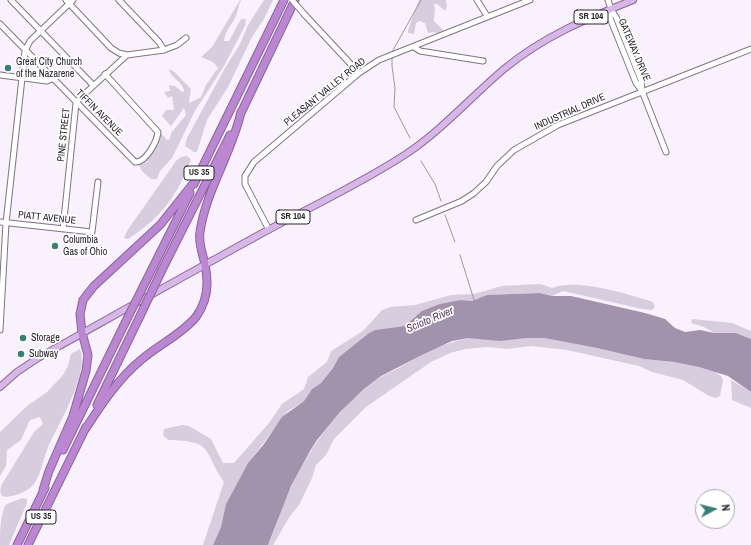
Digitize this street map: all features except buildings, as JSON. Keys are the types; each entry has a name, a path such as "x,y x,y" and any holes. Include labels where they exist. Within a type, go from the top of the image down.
{"highway":[{"name":"US 35","path":"17,545 52,469 284,0"},
{"name":"US 35","path":"28,545 295,0"},
{"path":"84,431 112,389 126,374 140,360 180,331 195,317 205,302 207,285 199,234 212,189 238,126 241,112"},
{"path":"52,469 73,416 86,371 88,355 82,333 81,306 86,294 160,225 196,180"}],"main road":[{"name":"SR 104","path":"0,387 28,364 82,333 268,230 373,174 407,153 441,128 504,69 550,36 633,0"}],"street":[{"path":"11,0 93,85"},
{"path":"120,0 159,42 164,50"},
{"path":"292,0 359,74"},
{"path":"477,0 487,16"},
{"name":"PLEASANT VALLEY ROAD","path":"268,230 246,188 245,176 249,168 359,74 392,55 530,0"},
{"path":"608,0 611,9"},
{"path":"0,330 2,259 27,44 69,1 111,48 119,53 127,55 164,50 177,45 186,38"},
{"name":"GATEWAY DRIVE","path":"611,9 616,17 638,73 642,91 666,152"},
{"name":"TIFFIN AVENUE","path":"0,24 52,79 135,162 138,163 144,158 156,139 158,132 105,74"},
{"path":"414,46 420,51 483,61"},
{"name":"INDUSTRIAL DRIVE","path":"416,220 462,200 474,193 486,182 504,158 527,142 568,120 751,49"},
{"name":"PINE STREET","path":"63,229 76,103 93,85 127,55"},
{"path":"0,75 47,81 52,79"},
{"name":"PIATT AVENUE","path":"0,222 92,232 98,182"}],"shaded area":[{"path":"240,0 236,16 227,31 224,41 229,41 241,19 246,19 245,26 224,66 195,111 172,158 160,171 157,179 151,179 142,171 139,165 146,162 160,135 162,134 167,140 170,139 171,133 186,115 184,108 171,126 162,116 166,110 174,110 172,96 168,98 164,92 170,91 169,85 175,86 182,92 184,91 169,69 172,70 191,89 189,103 201,97 206,85 218,68 213,62 201,57 212,47"},
{"path":"264,0 273,0 264,19 252,37 228,87 207,120 197,152 194,152 185,146 187,138 225,68 240,44 248,25"},
{"path":"419,0 446,0 447,6 445,11 437,4 434,4 434,21 443,30 441,34 434,32 428,33 425,23 420,21 416,23 414,34 408,33"},
{"path":"187,156 191,159 186,172 167,205 140,231 128,239 124,238 127,231 176,161 181,157"},
{"path":"540,284 552,288 562,285 575,285 602,288 653,302 655,307 652,310 642,309 563,291 552,296 540,293 487,295 472,301 461,300 415,316 404,326 375,330 369,333 339,357 333,368 321,383 312,389 304,401 288,411 248,463 226,504 221,527 213,545 203,545 224,482 209,455 201,445 193,442 168,440 163,435 164,429 182,425 189,426 211,439 223,463 234,463 269,423 282,404 304,389 308,377 327,362 331,351 363,331 382,310 390,307 415,305 451,295 474,294 502,286"},
{"path":"692,319 732,323 751,331 751,339 736,333 714,333 704,327 691,323"},
{"path":"468,338 544,338 644,359 674,362 699,367 714,371 722,377 723,381 720,396 716,398 709,396 683,380 652,372 639,366 567,350 531,346 507,349 488,347 465,349 450,353 431,362 366,407 334,439 326,455 316,465 312,478 299,505 290,516 273,545 268,545 285,500 300,470 318,440 340,412 365,388 382,376 419,356"},
{"path":"80,349 82,359 81,371 77,385 72,399 48,447 42,468 35,483 22,493 9,497 2,496 0,491 2,484 34,432 43,424 40,417 30,420 21,440 7,450 6,466 0,476 0,432 27,406 47,392 63,375 68,366 71,354"},
{"path":"731,380 751,392 751,408 732,400"},
{"path":"22,498 27,499 27,503 9,545 0,545 1,523 5,507 7,504"}],"water":[{"name":"Scioto River","path":"540,293 552,296 571,296 645,313 665,319 675,328 685,332 700,330 714,333 736,333 751,339 751,392 728,376 699,367 674,362 644,359 544,338 526,338 500,341 468,338 452,341 381,376 364,389 340,412 317,440 291,486 268,545 213,545 221,527 226,504 248,463 264,444 282,417 304,401 312,389 321,383 333,368 339,357 369,333 375,330 404,326 422,311 440,304 461,300 472,301 487,295"}],"waterway":[{"path":"392,52 421,0"},
{"path":"392,57 395,88 394,107 410,138"},
{"path":"421,161 435,184 441,201"},
{"path":"445,215 455,242"},
{"path":"460,255 474,300"}],"place":[{"name":"Great City Church of the Nazarene","path":"8,68"},
{"name":"Columbia Gas of Ohio","path":"55,246"},
{"name":"Storage","path":"23,338"},
{"name":"Subway","path":"21,354"}]}
